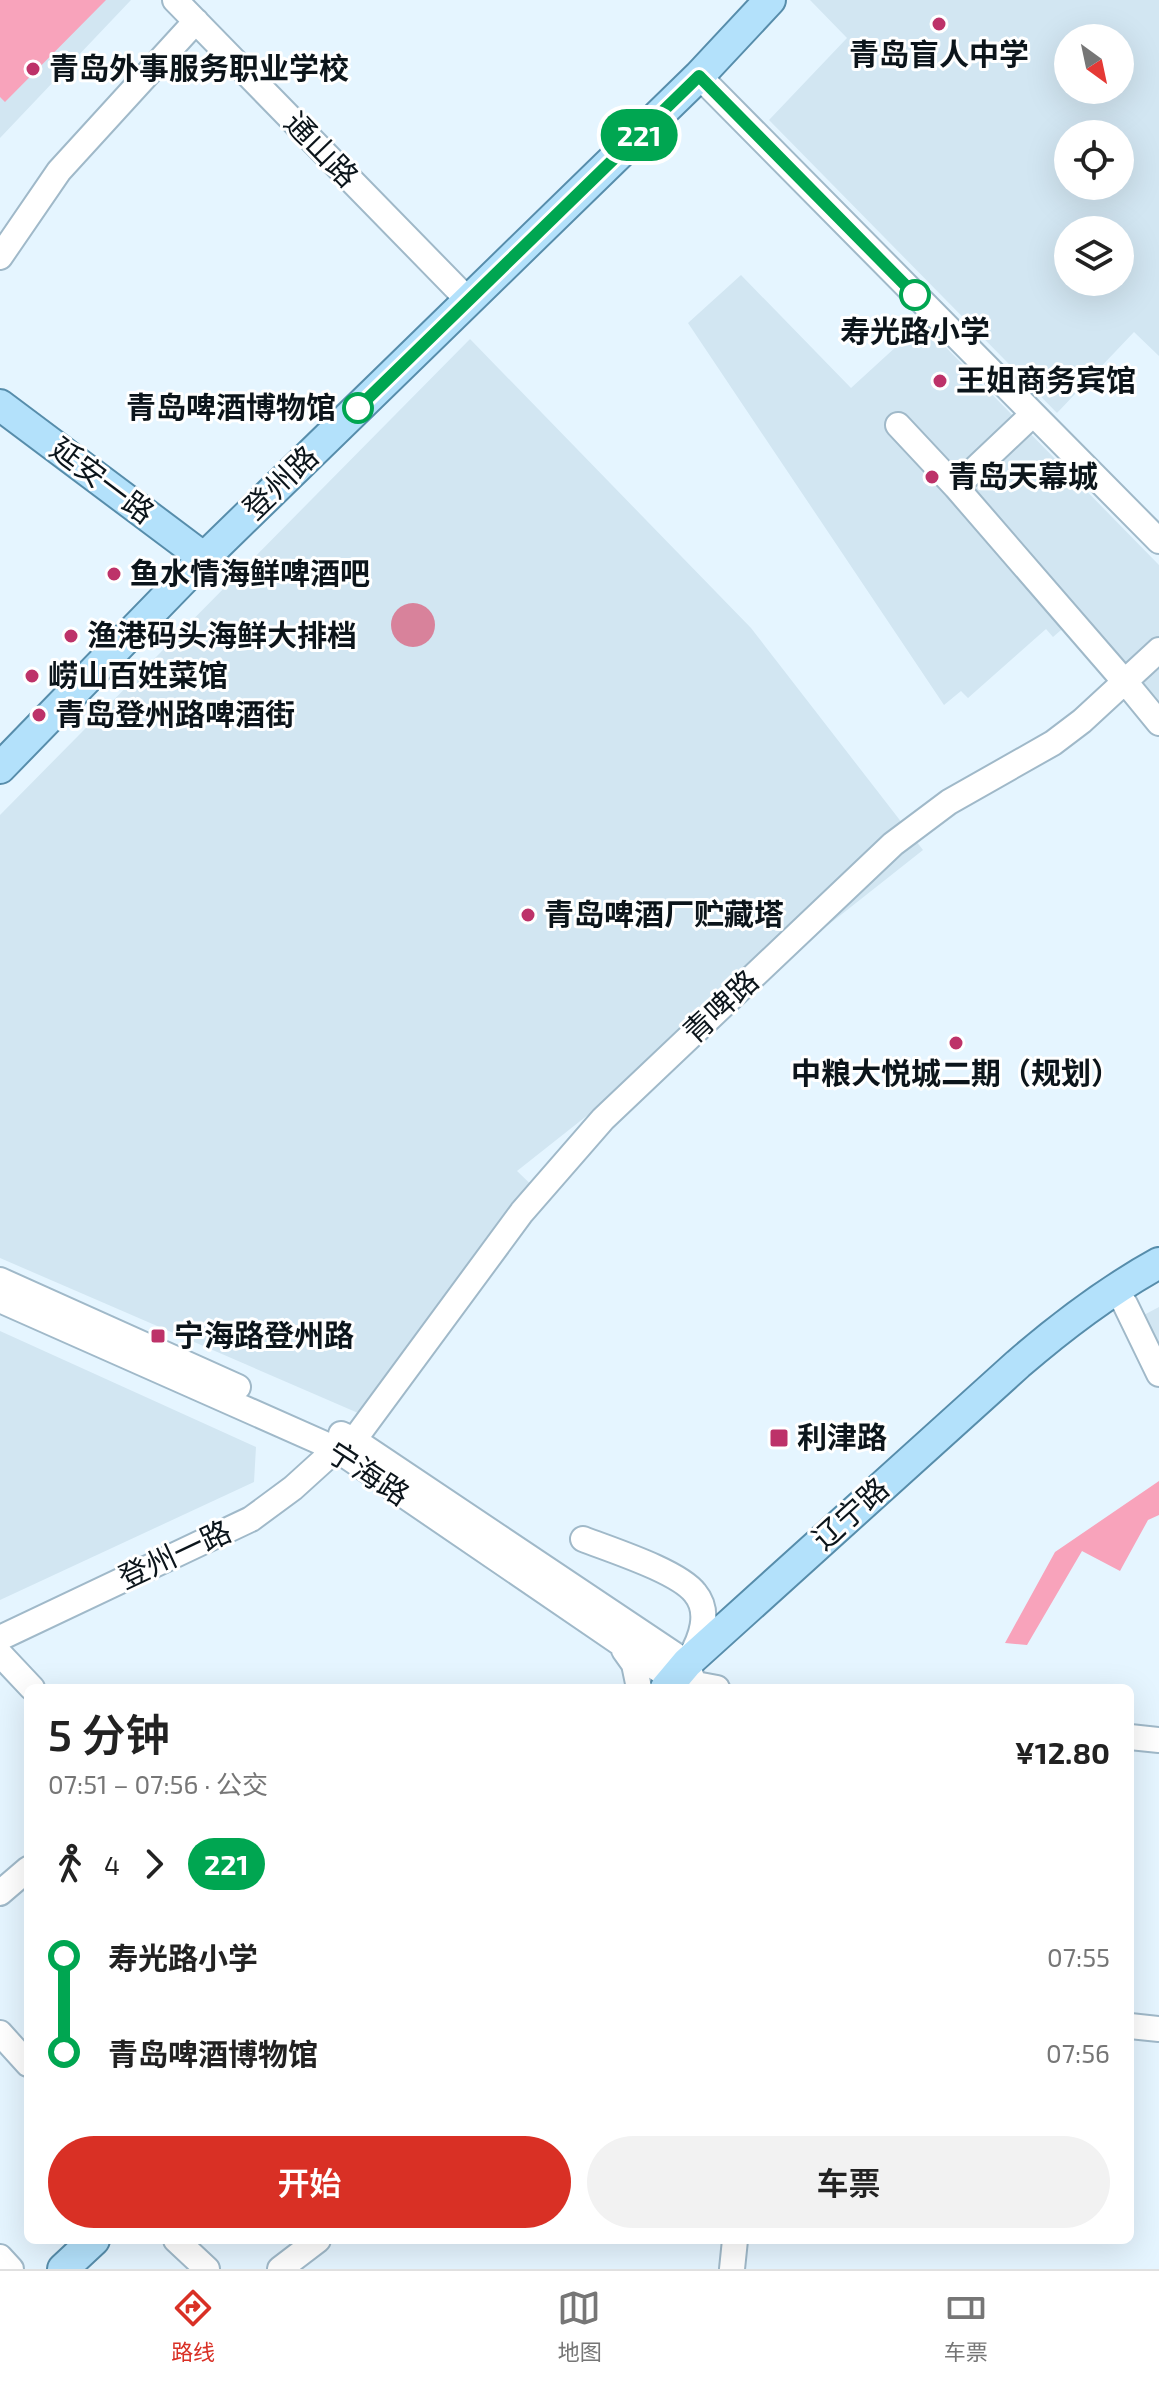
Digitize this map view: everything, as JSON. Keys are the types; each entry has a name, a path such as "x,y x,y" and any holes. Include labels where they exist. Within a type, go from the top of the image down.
{"main road":[{"name":"登州路","path":"0,768 204,558 699,76 770,0"},
{"name":"延安一路","path":"0,405 204,558"},
{"name":"辽宁路","path":"688,1682 1028,1355 1114,1289 1159,1263"},
{"name":"辽宁路","path":"688,1682 1030,1378 1125,1304 1159,1284"},
{"path":"39,2269 66,2244"},
{"path":"63,2269 90,2244"}],"street":[{"name":"通山路","path":"175,0 468,300"},
{"path":"0,257 59,171 196,21"},
{"path":"699,76 1159,541"},
{"path":"956,487 1033,414"},
{"path":"898,425 956,487 1159,723"},
{"name":"青啤路","path":"345,1444 522,1212 603,1119 893,844 949,802 1053,743 1082,721 1159,650"},
{"name":"宁海路","path":"0,1280 345,1444 688,1682"},
{"name":"宁海路","path":"0,1300 345,1444 620,1645 688,1682"},
{"path":"1125,1304 1159,1374"},
{"name":"登州一路","path":"0,1638 251,1519 345,1444"},
{"path":"583,1539 661,1569 695,1592 704,1612 688,1682"},
{"path":"620,1645 634,1664 638,1684"},
{"path":"0,1654 28,1684"},
{"path":"1134,1737 1159,1740"},
{"path":"0,1893 24,1872"},
{"path":"1134,2026 1159,2029"},
{"path":"0,2033 24,2060"},
{"path":"180,2244 207,2269"},
{"path":"280,2269 309,2244"},
{"path":"732,2269 735,2244"},
{"path":"0,2257 11,2269"}],"shaded area":[{"name":"青岛外事服务职业学校","path":"0,0 131,0 0,138"},
{"name":"青岛外事服务职业学校","path":"0,0 106,0 5,102 0,97"},
{"path":"810,0 1159,0 1159,356 1134,332 1057,413 769,120 847,38"},
{"name":"青岛天幕城","path":"741,275 851,388 922,323 1159,565 1159,722 1068,624 1053,637 1046,629 968,698 961,691 944,705 688,323"},
{"path":"470,339 751,628 923,850 517,1171 544,1197 365,1416 0,1258 0,815"},
{"path":"413,603 428,610 435,625 428,640 413,647 398,640 391,625 398,610"},
{"path":"1159,1307 1159,1360 1140,1317"},
{"path":"0,1331 256,1447 254,1482 0,1600"},
{"path":"1159,1481 1159,1515 1148,1520 1120,1571 1082,1551 1027,1645 1005,1643 1055,1552"}],"bus line":[{"name":"221","path":"358,408 699,76 915,295"}],"place":[{"name":"青岛盲人中学","path":"939,24"},
{"name":"青岛外事服务职业学校","path":"33,69"},
{"name":"寿光路小学","path":"915,295"},
{"name":"王姐商务宾馆","path":"940,381"},
{"name":"青岛啤酒博物馆","path":"358,408"},
{"name":"青岛天幕城","path":"932,477"},
{"name":"鱼水情海鲜啤酒吧","path":"114,574"},
{"name":"渔港码头海鲜大排档","path":"71,636"},
{"name":"崂山百姓菜馆","path":"32,676"},
{"name":"青岛登州路啤酒街","path":"39,715"},
{"name":"青岛啤酒厂贮藏塔","path":"528,915"},
{"name":"中粮大悦城二期（规划）","path":"956,1043"},
{"name":"宁海路登州路","path":"158,1336"},
{"name":"利津路","path":"779,1438"}]}
